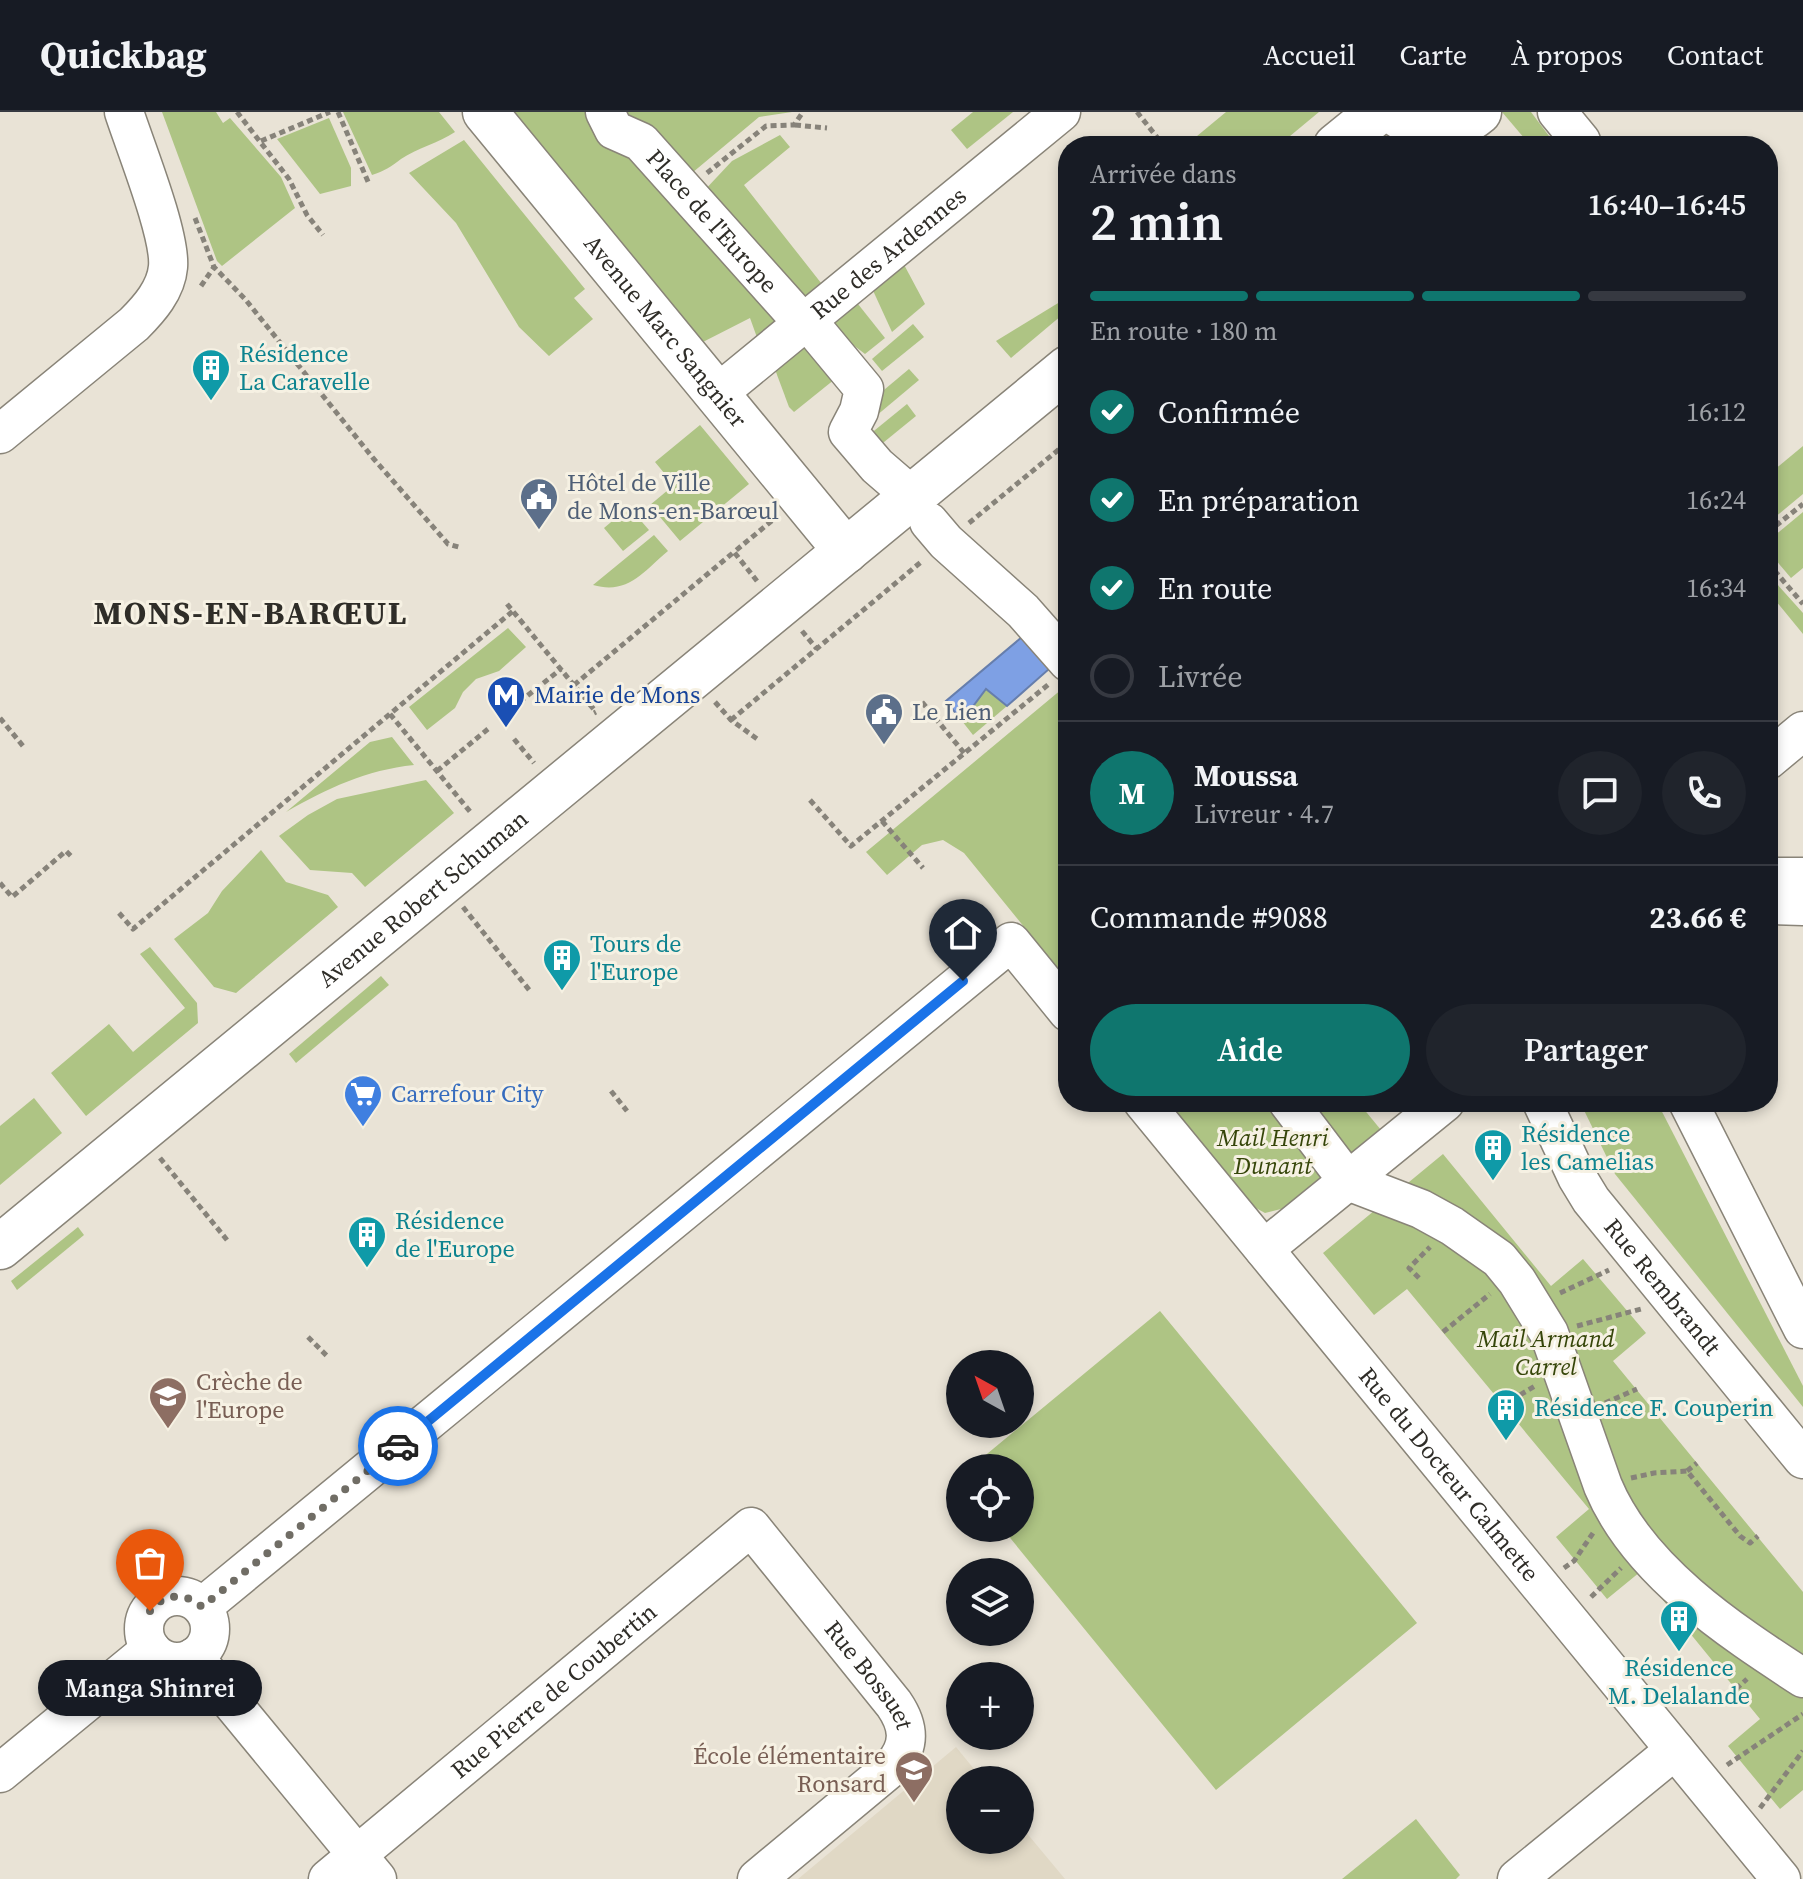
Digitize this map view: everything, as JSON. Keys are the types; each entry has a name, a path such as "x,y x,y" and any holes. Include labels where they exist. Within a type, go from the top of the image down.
{"main road":[{"name":"Avenue Marc Sangnier","path":"485,112 846,551"},
{"path":"1348,136 1378,112"},
{"path":"1394,112 1413,124 1432,129 1458,125 1479,112"},
{"name":"Avenue Robert Schuman","path":"0,1247 846,551 1058,383"}],"street":[{"path":"0,434 134,324 147,310 164,282 168,266 164,235 124,112"},
{"name":"Place de l'Europe","path":"605,112 614,130 641,142 803,323 815,330 864,389 859,411 848,432 877,466 899,485"},
{"name":"Rue des Ardennes","path":"717,394 1061,112"},
{"path":"1557,112 1577,136"},
{"path":"929,522 946,542 1023,611 1058,664"},
{"path":"1778,752 1803,731"},
{"path":"1778,877 1803,877"},
{"path":"1778,905 1803,906"},
{"path":"202,1607 1011,942 1058,1000"},
{"name":"Rue du Docteur Calmette","path":"1151,1112 1781,1879"},
{"path":"1296,1112 1348,1181 1421,1209 1452,1226 1499,1259 1532,1305 1607,1496 1642,1548 1669,1578 1694,1599 1803,1678"},
{"path":"1264,1249 1433,1112"},
{"name":"Rue Rembrandt","path":"1547,1112 1583,1189 1803,1459"},
{"path":"1693,1112 1803,1329"},
{"name":"Rue Pierre de Coubertin","path":"328,1879 367,1866 751,1527"},
{"name":"Rue Bossuet","path":"751,1527 894,1704 906,1725 907,1737 905,1748 893,1766 757,1879"},
{"path":"182,1596 202,1607 208,1618 210,1634 203,1650 194,1657 171,1661 151,1649 146,1639 145,1622 156,1603 169,1597 182,1596"},
{"path":"0,1773 151,1649"},
{"path":"194,1657 367,1866"},
{"path":"1517,1879 1675,1750"}],"path":[{"path":"237,112 289,179 307,215 323,235"},
{"path":"260,141 330,112"},
{"path":"338,112 369,184"},
{"path":"794,125 803,112"},
{"path":"1137,112 1156,136"},
{"path":"684,190 766,126 827,128"},
{"path":"193,210 214,267 245,299 373,458 448,544 462,548"},
{"path":"201,286 214,267"},
{"path":"1778,524 1803,504"},
{"path":"574,685 779,514"},
{"path":"734,552 763,588"},
{"path":"1778,575 1803,604"},
{"path":"507,604 596,712 586,720"},
{"path":"119,913 133,929 513,611"},
{"path":"731,720 817,649 793,621"},
{"path":"512,708 561,669"},
{"path":"810,800 851,846 1058,673"},
{"path":"922,702 965,754"},
{"path":"718,706 731,720 760,741"},
{"path":"390,714 472,814 461,822"},
{"path":"0,718 23,746"},
{"path":"437,771 488,729"},
{"path":"514,739 534,763 544,754"},
{"path":"882,821 923,868"},
{"path":"0,883 12,897 66,851 73,858"},
{"path":"444,882 530,991"},
{"path":"611,1091 627,1111"},
{"path":"139,1132 227,1240"},
{"path":"1443,1332 1532,1305 1637,1257"},
{"path":"1532,1305 1673,1301"},
{"path":"308,1337 327,1356"},
{"path":"1541,1586 1574,1561 1607,1496 1654,1473 1687,1471 1697,1463"},
{"path":"1687,1471 1740,1536 1750,1543 1758,1536"},
{"path":"1565,1616 1598,1591 1642,1548"},
{"path":"1700,1780 1803,1714"},
{"path":"1744,1834 1766,1798 1803,1751"}],"shaded area":[{"name":"École élémentaire Ronsard","path":"952,1750 958,1750 972,1766 946,1766 946,1854 1034,1854 1034,1842 1065,1879 798,1879"}],"green space":[{"path":"162,112 216,112 223,123 230,118 281,177 295,208 222,266 217,261"},
{"path":"343,112 439,112 455,132 372,175"},
{"path":"509,112 595,112 629,144 789,319 759,343 750,318 699,344"},
{"path":"613,112 792,112 759,117 686,178"},
{"path":"973,112 1013,112 967,149 951,130"},
{"path":"1226,112 1319,112 1290,136 1197,136"},
{"path":"1502,112 1531,112 1549,136 1522,136"},
{"path":"329,118 351,168 351,186 320,194 277,139"},
{"path":"780,135 790,147 744,185 825,288 802,307 702,193 732,161"},
{"path":"464,140 585,289 574,298 593,319 549,356 519,327 456,223 409,173"},
{"path":"901,259 925,304 892,332 870,284"},
{"path":"854,299 885,338 865,354 824,323"},
{"path":"1058,303 1058,318 1011,358 996,341"},
{"path":"913,324 924,337 882,371 872,359"},
{"path":"807,335 840,375 794,412 789,407 773,364"},
{"path":"909,369 919,380 876,416 866,405"},
{"path":"907,404 916,416 873,451 864,439"},
{"path":"700,425 749,484 680,541 650,505 674,485 655,462"},
{"path":"1803,446 1803,494 1778,515 1778,467"},
{"path":"629,507 649,530 623,551 604,528"},
{"path":"1803,512 1803,568 1791,578 1778,563 1778,533"},
{"path":"654,535 668,551 643,574 616,587 593,585"},
{"path":"1778,585 1803,613 1803,634 1778,604"},
{"path":"508,628 526,647 499,671 476,679 463,692 455,708 427,730 409,707"},
{"path":"986,688 1007,706 973,735 962,721"},
{"path":"1058,692 1058,969 964,853 943,840 922,845 887,875 866,852"},
{"path":"392,737 414,765 348,781 286,812 370,742"},
{"path":"426,780 454,813 365,887 352,873 310,870 279,836 337,799"},
{"path":"261,850 286,882 328,895 338,907 236,993 214,987 174,939 208,913 222,891"},
{"path":"150,947 197,1003 198,1023 86,1116 51,1073 109,1024 133,1052 185,1008 140,954"},
{"path":"381,976 389,985 296,1063 289,1054"},
{"path":"34,1098 62,1133 0,1185 0,1126"},
{"name":"Mail Henri Dunant","path":"1175,1112 1366,1112 1381,1130 1285,1208 1265,1213 1254,1207"},
{"path":"1585,1112 1662,1112 1803,1386 1803,1407 1615,1174"},
{"name":"Mail Armand Carrel","path":"1443,1154 1551,1286 1583,1259 1646,1333 1613,1361 1803,1592 1803,1790 1780,1809 1728,1746 1760,1719 1640,1572 1607,1599 1556,1537 1589,1509 1407,1289 1374,1315 1323,1253"},
{"path":"78,1227 84,1235 17,1290 11,1281"},
{"path":"1160,1311 1417,1623 1216,1790 1034,1567 1034,1558 1027,1558 1013,1542 1034,1542 1034,1454 987,1454 1006,1438 1034,1438 1034,1415"},
{"path":"1416,1819 1460,1875 1456,1879 1342,1879"}],"water":[{"path":"1022,637 1049,669 1007,706 986,689 962,721 946,701"}],"way so far":[{"path":"150,1611 160,1601 173,1596 191,1599 202,1607 398,1446"}],"place":[{"name":"Résidence La Caravelle","path":"211,402"},
{"name":"Hôtel de Ville de Mons-en-Barœul","path":"539,531"},
{"name":"Mairie de Mons","path":"506,729"},
{"name":"Le Lien","path":"884,746"},
{"name":"Tours de l'Europe","path":"562,992"},
{"name":"Carrefour City","path":"363,1128"},
{"name":"Résidence les Camelias","path":"1493,1182"},
{"name":"Résidence de l'Europe","path":"367,1269"},
{"name":"Crèche de l'Europe","path":"168,1430"},
{"name":"Résidence F. Couperin","path":"1506,1442"},
{"name":"Manga Shinrei","path":"150,1611"},
{"name":"Résidence M. Delalande","path":"1679,1653"},
{"name":"École élémentaire Ronsard","path":"914,1804"}],"district":[{"name":"MONS-EN-BARŒUL","path":"251,613"}],"route":[{"path":"398,1446 963,981"}]}
